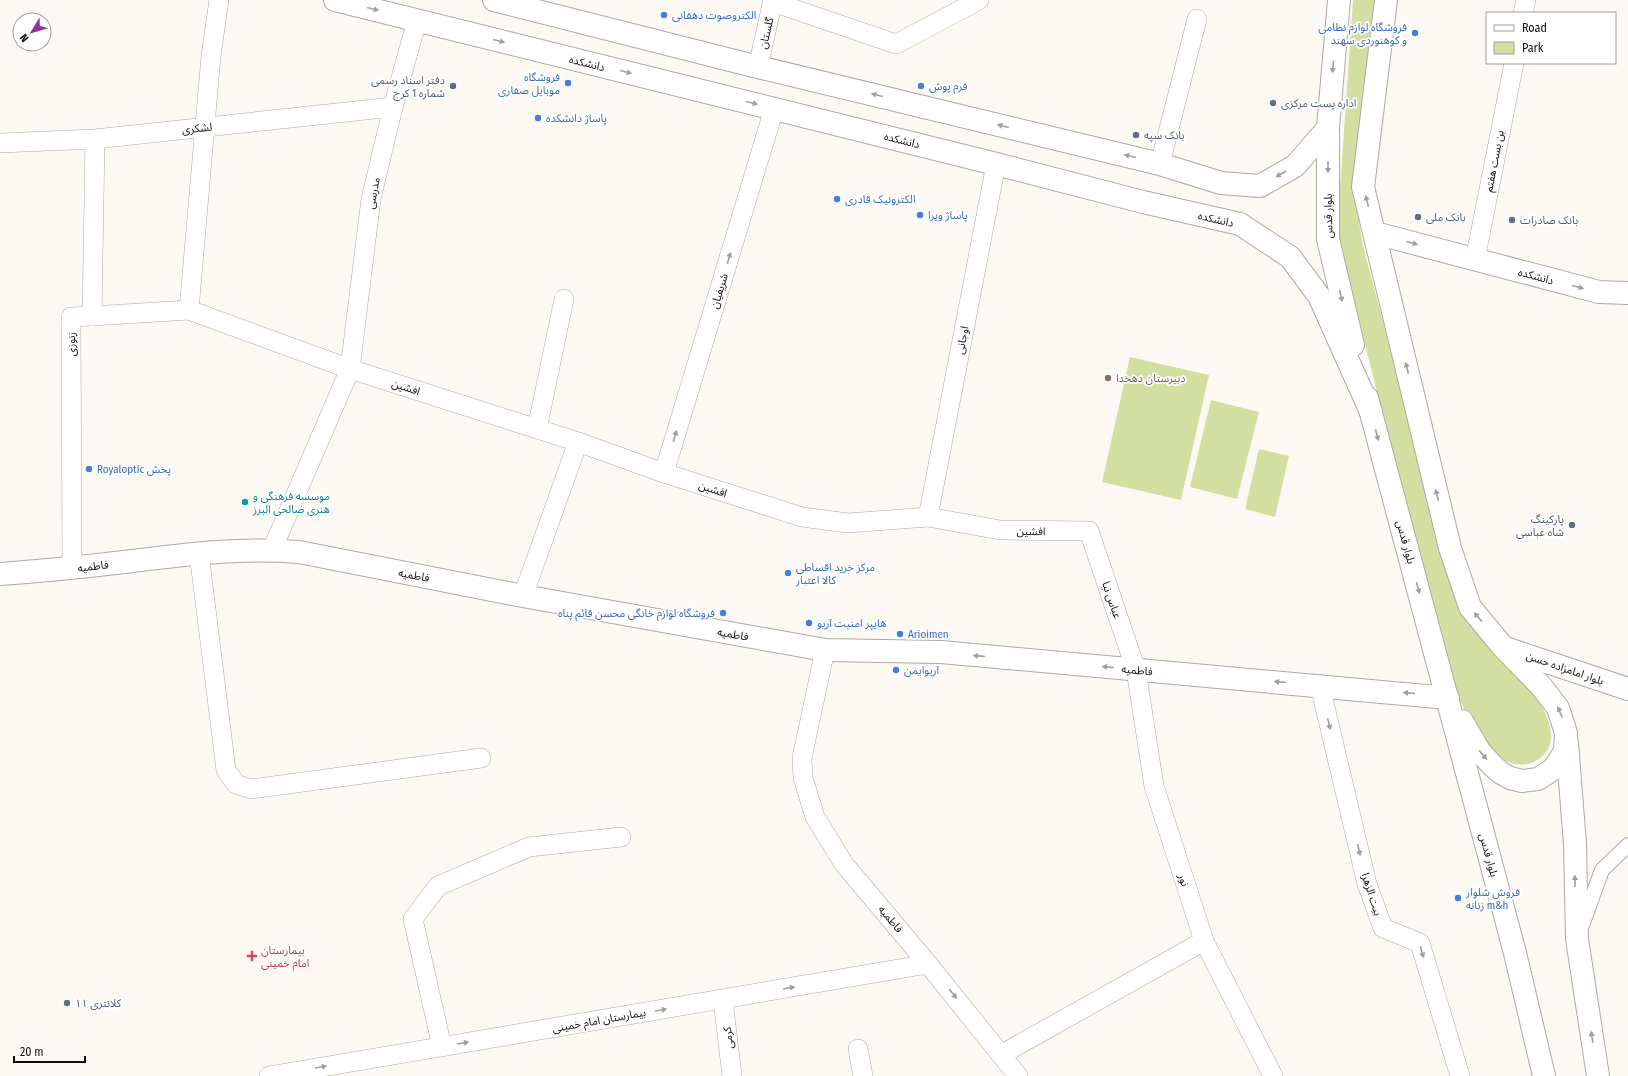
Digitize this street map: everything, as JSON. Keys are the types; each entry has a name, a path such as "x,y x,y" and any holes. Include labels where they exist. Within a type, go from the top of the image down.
{"main road":[{"name":"دانشکده","path":"335,0 996,164 1143,202 1240,224 1290,257 1319,296 1371,412"},
{"path":"494,0 758,67 1160,164 1221,183 1260,186 1295,166 1328,128"},
{"name":"بلوار قدس","path":"1339,0 1328,128 1328,239 1347,323 1515,953 1544,1076"},
{"path":"1386,0 1364,187 1450,548 1470,607 1503,647 1552,699 1558,708 1566,733 1575,844 1576,939 1598,1076"},
{"name":"دانشکده","path":"1375,233 1598,292 1628,293"},
{"name":"فاطمیه","path":"0,574 72,568 199,553 272,550 299,552 523,596 825,650 941,652 1448,698"},
{"name":"بلوار امامزاده حسن","path":"1503,647 1628,689"},
{"path":"1448,698 1480,752 1497,770 1510,778 1522,781 1538,779 1552,770 1564,751 1566,733"}],"street":[{"path":"189,310 211,56 219,0"},
{"path":"773,1 896,44 979,0"},
{"path":"1523,12 1526,0"},
{"name":"گلستان","path":"758,67 773,1"},
{"path":"1160,164 1197,19"},
{"name":"مدرسی","path":"272,550 350,369 371,199 393,107 417,20"},
{"name":"بن بست هفتم","path":"1475,260 1514,64"},
{"name":"لشکری","path":"0,143 95,139 393,107"},
{"name":"شریفیان","path":"664,473 774,109"},
{"path":"95,139 92,316 189,310 350,369"},
{"name":"اوجانی","path":"928,516 996,164"},
{"path":"537,429 564,299"},
{"name":"زنوزی","path":"72,568 71,317 92,316"},
{"name":"افشین","path":"350,369 578,442 664,473 802,517 848,523 928,516 1000,530 1089,531"},
{"path":"523,596 578,442"},
{"name":"عباس نیا","path":"1089,531 1136,670"},
{"path":"199,553 226,770 236,784 251,789 481,758"},
{"name":"فاطمیه","path":"825,650 802,758 803,778 815,817 844,864 1002,1054 1018,1076"},
{"name":"نور","path":"1136,670 1154,786 1204,941 1273,1076"},
{"name":"بیت الزهرا","path":"1320,686 1367,884 1383,928 1420,943 1460,1076"},
{"path":"442,1047 413,919 438,886 529,847 621,837"},
{"path":"1576,939 1602,870 1628,845"},
{"path":"1002,1054 1204,941"},
{"name":"بیمارستان امام خمینی","path":"269,1076 928,964"},
{"name":"کرمی","path":"723,1000 732,1076"},
{"path":"858,1049 863,1076"}],"green space":[{"path":"1353,0 1378,0 1353,187 1363,246 1451,579 1535,696 1549,723 1551,735 1550,744 1547,751 1534,762 1527,764 1519,765 1503,759 1484,740 1475,729 1461,703 1445,664 1337,232"},
{"path":"1130,357 1209,375 1181,500 1102,482"},
{"path":"1211,400 1259,412 1237,499 1190,487"},
{"path":"1259,449 1289,456 1275,517 1245,509"}],"place":[{"name":"الکتروصوت دهقانی","path":"664,15"},
{"name":"فروشگاه لوازم نظامی و کوهنوردی سهند","path":"1415,33"},
{"name":"فروشگاه موبایل صفاری","path":"568,83"},
{"name":"دفتر اسناد رسمی شماره 1 کرج","path":"453,86"},
{"name":"فرم پوش","path":"921,86"},
{"name":"اداره پست مرکزی","path":"1273,103"},
{"name":"پاساژ دانشکده","path":"538,118"},
{"name":"بانک سپه","path":"1136,135"},
{"name":"الکترونیک قادری","path":"837,199"},
{"name":"پاساژ ویرا","path":"920,215"},
{"name":"بانک ملی","path":"1418,217"},
{"name":"بانک صادرات","path":"1512,220"},
{"name":"دبیرستان دهخدا","path":"1108,378"},
{"name":"Royaloptic پخش","path":"89,469"},
{"name":"موسسه فرهنگی و هنری صالحی البرز","path":"245,502"},
{"name":"پارکینگ شاه عباسی","path":"1572,525"},
{"name":"مرکز خرید اقساطی کالا اعتبار","path":"788,573"},
{"name":"فروشگاه لوازم خانگی محسن قائم پناه","path":"723,613"},
{"name":"هایپر امنیت آریو","path":"809,623"},
{"name":"Arioimen","path":"900,634"},
{"name":"آریوایمن","path":"896,670"},
{"name":"فروش شلوار زنانه m&h","path":"1458,898"},
{"name":"بیمارستان امام خمینی","path":"252,956"},
{"name":"کلانتری ۱۱","path":"67,1003"}]}
